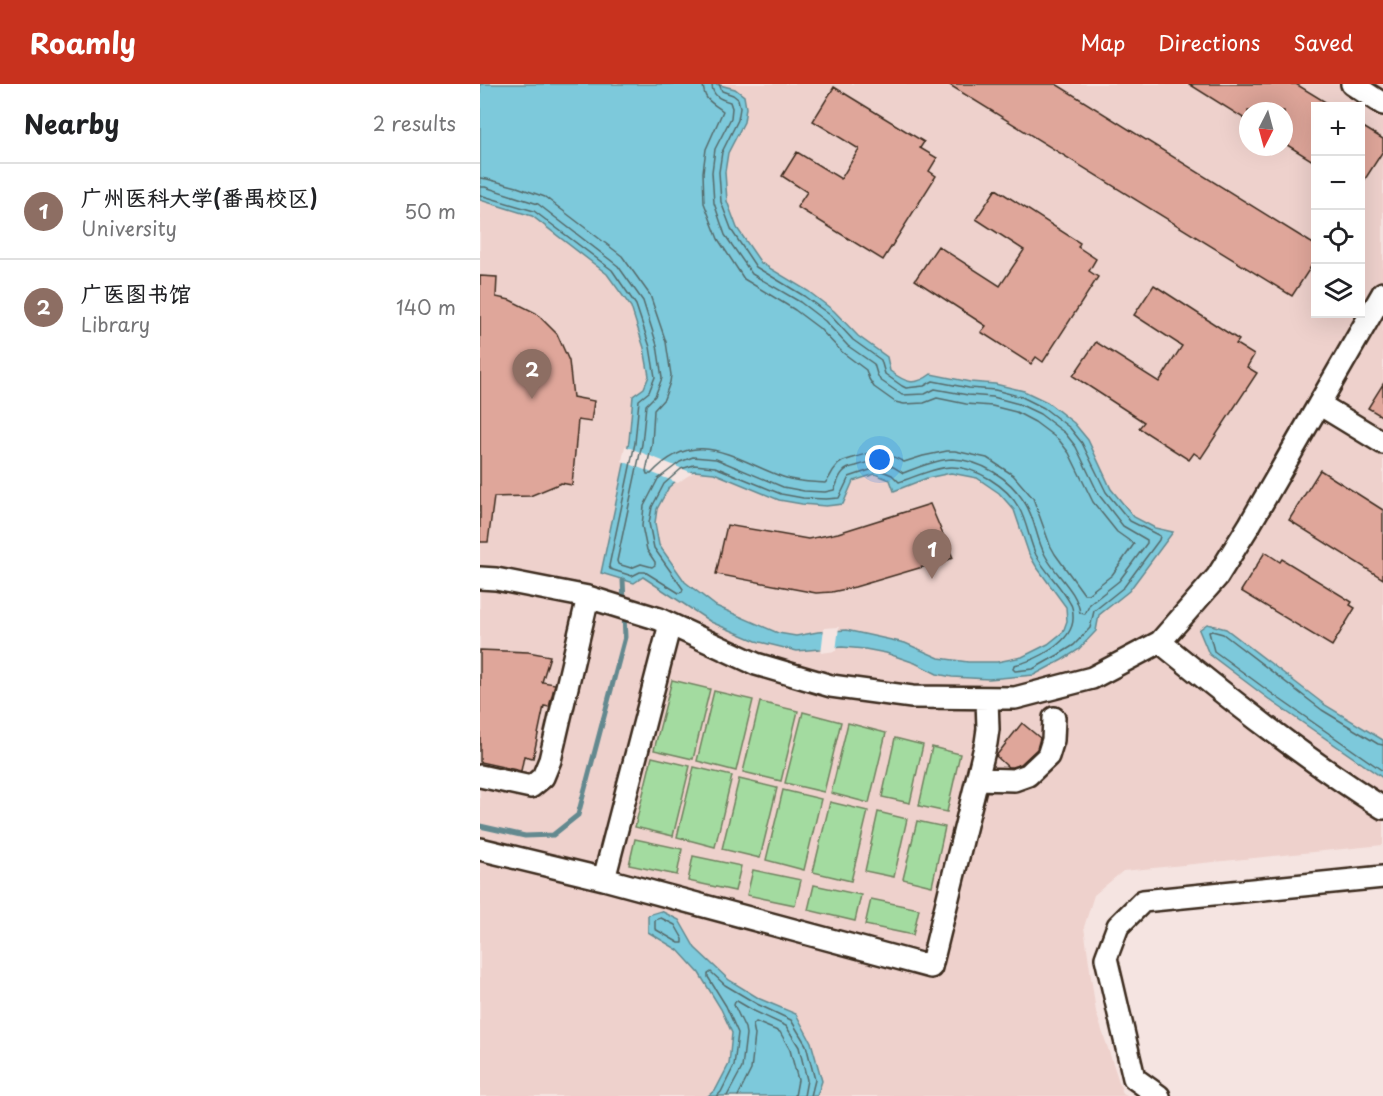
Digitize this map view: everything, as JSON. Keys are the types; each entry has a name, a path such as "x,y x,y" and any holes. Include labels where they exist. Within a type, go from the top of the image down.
{"street":[{"path":"1352,84 1383,104"},
{"path":"480,578 588,597 664,622 756,664 831,686 912,697 1015,698 1092,678 1160,642 1217,577 1383,293"},
{"path":"1320,404 1383,443"},
{"path":"480,776 531,787 543,777 550,760 588,597"},
{"path":"604,879 664,622"},
{"path":"1160,642 1233,701 1383,808"},
{"path":"480,849 604,879 931,967 988,729 987,698"},
{"path":"977,779 1014,780 1028,775 1048,756 1053,740 1054,718"},
{"path":"1159,1096 1134,1078 1106,958 1118,926 1143,901 1383,877"}],"shaded area":[{"path":"480,84 1383,84 1383,845 1123,871 1094,895 1084,927 1096,1012 1123,1094 1127,1096 480,1096"}],"green space":[{"path":"672,680 710,689 693,759 654,750"},
{"path":"714,691 753,700 736,771 697,761"},
{"path":"760,702 798,711 781,781 743,772"},
{"path":"803,712 841,722 824,792 785,783"},
{"path":"848,723 886,733 869,803 831,793"},
{"path":"895,738 923,745 910,803 882,797"},
{"path":"932,747 960,754 947,812 919,806"},
{"path":"652,757 690,766 673,836 635,827"},
{"path":"694,767 732,776 715,847 677,837"},
{"path":"739,779 777,788 760,858 722,849"},
{"path":"783,790 821,799 804,870 766,860"},
{"path":"830,802 868,811 851,881 813,872"},
{"path":"878,812 907,819 894,877 865,871"},
{"path":"917,821 945,827 932,886 903,879"},
{"path":"635,839 682,849 677,875 629,865"},
{"path":"693,856 741,866 735,891 688,881"},
{"path":"753,870 801,880 795,905 747,895"},
{"path":"814,885 861,895 855,921 808,910"},
{"path":"871,899 919,909 913,935 865,925"}],"water":[{"path":"480,84 716,84 735,89 744,96 746,108 744,122 728,153 725,172 727,201 737,228 761,263 808,291 834,311 858,336 887,357 890,371 900,378 915,382 931,374 970,382 995,384 1024,391 1047,402 1074,423 1088,440 1111,489 1134,517 1155,528 1173,532 1129,591 1099,615 1096,631 1078,650 1034,675 989,679 937,674 915,663 886,653 865,649 842,647 797,651 756,641 711,622 643,577 634,583 601,573 629,441 633,396 644,388 649,376 644,348 631,307 607,274 532,216 480,200","holes":["694,471 714,473 779,500 826,506 843,504 853,481 875,474 890,480 894,491 927,478 951,473 977,478 999,493 1014,510 1029,554 1066,607 1067,621 1063,632 1048,644 1022,657 997,662 968,662 939,658 905,643 846,630 796,636 778,633 716,606 685,582 659,545 655,523 657,509 669,487 684,474"]},
{"path":"1207,624 1226,629 1325,705 1383,740 1383,778 1274,703 1209,654 1199,630"},
{"path":"661,911 679,920 695,948 729,980 760,999 796,1014 811,1042 822,1081 817,1096 708,1096 716,1089 729,1064 732,1033 721,1009 699,973 678,950 648,932 648,915"}],"pier":[{"path":"625,446 693,473 678,483 622,461"},
{"path":"839,627 836,651 821,653 824,628"}],"building":[{"path":"948,84 1056,84 1311,243 1311,267 1292,296"},
{"path":"1189,84 1296,84 1325,102 1311,102 1311,160 1293,149 1293,102 1239,102 1239,115"},
{"path":"834,87 924,142 920,148 937,158 929,171 936,176 883,260 797,207 807,192 782,176 797,152 841,179 859,149 813,121"},
{"path":"1365,128 1383,139 1383,151 1365,179"},
{"path":"996,189 1080,243 1078,247 1096,259 1089,271 1098,277 1043,362 1036,357 1031,364 981,332 986,326 915,280 938,246 1000,286 1024,250 976,219"},
{"path":"480,276 497,277 496,297 510,300 536,313 557,334 569,361 573,397 594,401 591,422 578,420 572,485 561,483 530,496 494,497 488,542 480,542"},
{"path":"1154,285 1239,340 1236,344 1254,355 1247,367 1257,373 1201,458 1194,453 1189,460 1139,428 1144,422 1073,376 1096,342 1159,382 1182,346 1134,315"},
{"path":"1383,384 1383,417 1368,408"},
{"path":"1320,470 1383,510 1383,579 1289,520"},
{"path":"930,504 953,558 832,592 816,593 716,574 727,525 808,539 838,533"},
{"path":"1265,552 1280,562 1282,559 1352,602 1350,605 1355,608 1332,646 1241,591"},
{"path":"480,650 528,652 550,656 542,682 555,684 549,707 544,706 533,758 524,756 521,771 480,762"},
{"path":"1022,723 1040,738 1037,749 1021,764 1008,767 996,756"}],"waterway":[{"path":"623,580 624,602"},
{"path":"480,826 525,836 553,835 578,815 625,637 624,614"}],"place":[{"name":"广医图书馆","path":"532,399"},
{"name":"广州医科大学(番禺校区)","path":"932,579"}]}
